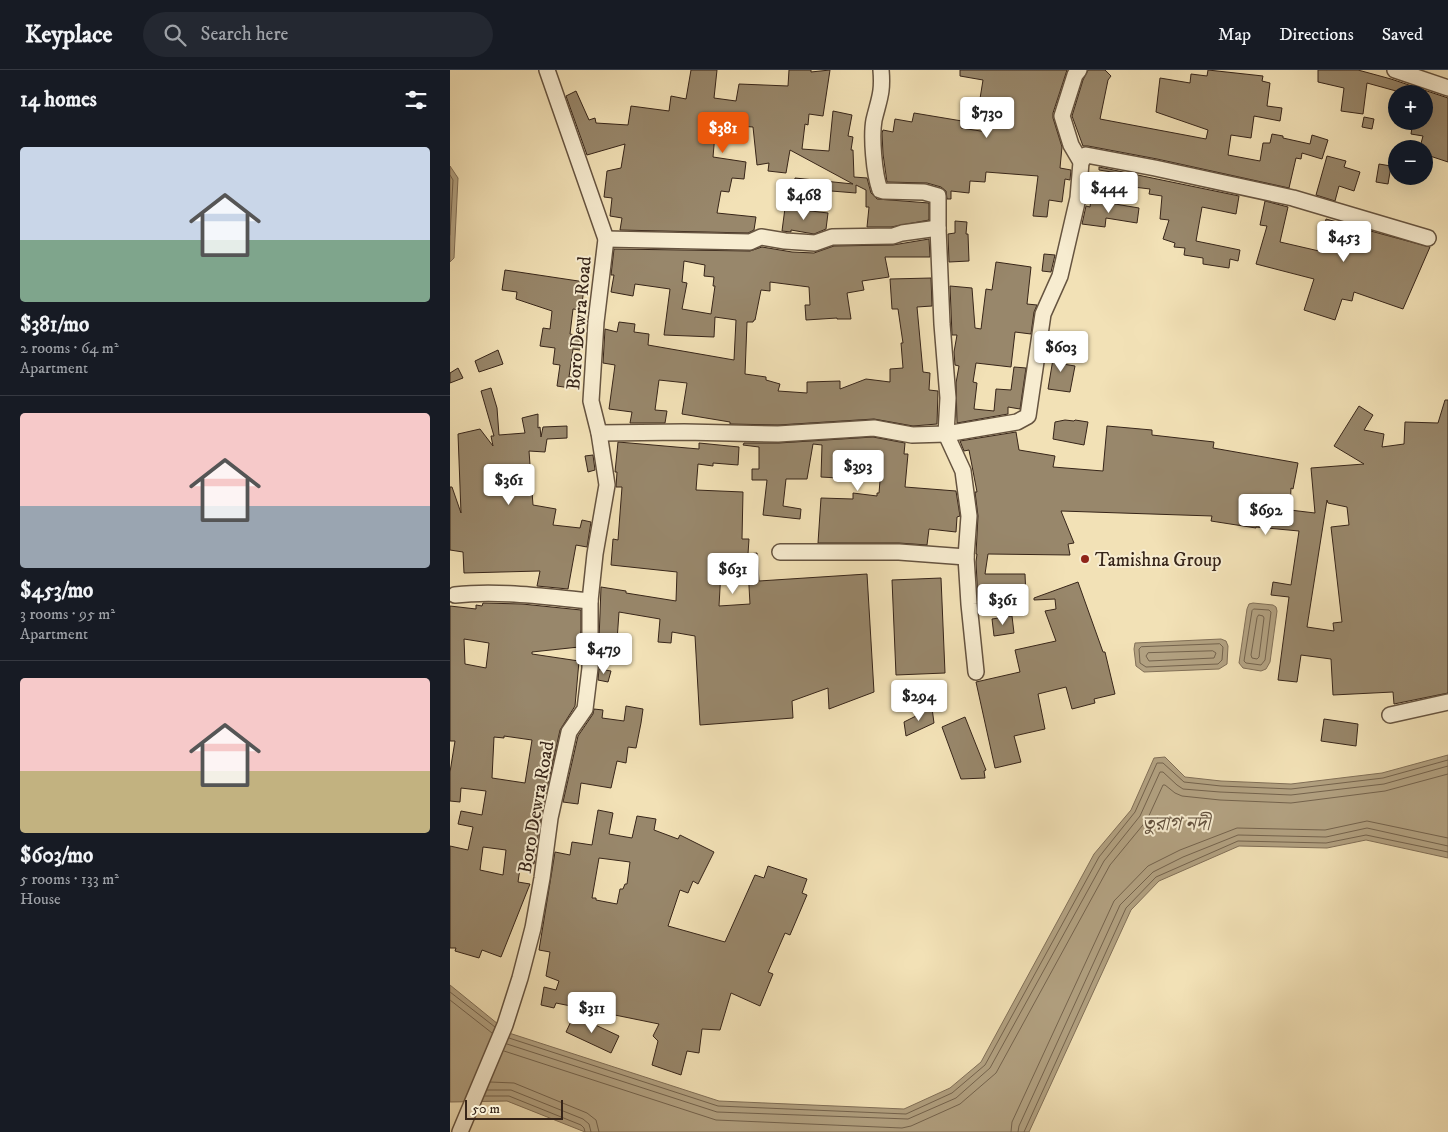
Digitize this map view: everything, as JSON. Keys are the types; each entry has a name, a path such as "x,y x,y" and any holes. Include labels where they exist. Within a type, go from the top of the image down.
{"street":[{"name":"Boro Dewra Road","path":"462,1127 504,1025 520,978 533,928 550,818 569,732 585,708 590,668 590,601 594,554 607,485 599,434 591,402 596,322 606,239 547,70"},
{"path":"881,70 882,88 880,103 874,121 874,154 879,186 883,191 924,192 938,196 938,228 948,398 946,434 964,471 969,516 966,557 976,672"},
{"path":"599,434 684,432 778,434 874,428 912,435 946,434 1018,422 1028,416 1043,314 1060,276 1078,198 1080,162 1071,145 1062,116 1075,75 1079,70"},
{"path":"1395,70 1448,88"},
{"path":"1080,162 1086,155 1293,198 1428,238"},
{"path":"606,239 750,242 761,237 816,243 832,238 894,236 902,233 938,228"},
{"path":"780,552 899,552 966,557"},
{"path":"455,594 511,594 590,601"},
{"path":"1390,716 1448,702"}],"water":[{"path":"450,166 458,178 454,258 450,262"},
{"path":"1249,604 1273,605 1277,611 1270,662 1266,669 1261,671 1243,668 1239,663 1247,609"},
{"path":"1221,639 1226,641 1228,646 1227,664 1219,669 1144,672 1136,666 1135,643"},
{"name":"তুরাগ নদী","path":"1448,755 1448,858 1366,840 1327,848 1239,846 1159,881 1131,910 1029,1132 585,1132 507,1101 450,1102 450,985 509,1033 719,1101 904,1109 950,1088 981,1062 1094,854 1131,810 1154,758 1165,757 1185,777 1221,781 1291,784 1382,773"}],"building":[{"path":"691,70 717,70 714,98 736,101 739,84 788,86 789,70 811,70 811,72 830,70 823,116 809,114 808,125 805,124 802,149 829,151 833,111 852,115 848,136 853,137 851,150 853,150 854,177 867,178 871,193 877,199 929,203 929,220 891,227 867,227 869,207 866,207 866,190 856,185 856,193 794,188 795,178 853,184 790,150 786,173 768,171 769,163 757,165 753,127 726,125 724,136 715,134 713,157 746,162 744,179 732,178 729,192 721,191 717,213 756,217 754,230 748,233 620,230 622,218 610,216 612,198 604,197 607,171 621,168 625,144 587,155 566,96 576,91 589,120 595,118 596,123 628,125 631,106 669,111 671,96 686,99"},
{"path":"960,70 1067,70 1053,118 1062,147 1060,168 1071,170 1070,180 1065,179 1062,202 1049,200 1047,217 1033,216 1038,176 986,172 985,182 970,181 969,193 951,191 951,199 947,199 946,191 941,187 927,183 887,182 882,133 883,130 893,132 895,119 912,122 914,113 962,121 961,128 987,132 990,113 978,111 983,80 960,76"},
{"path":"1088,70 1105,70 1111,76 1108,80 1100,119 1206,139 1208,130 1156,112 1160,78 1190,83 1191,74 1207,76 1208,70 1263,76 1262,81 1270,83 1267,106 1282,108 1280,121 1254,116 1251,138 1231,135 1228,155 1260,161 1263,143 1270,143 1272,134 1310,144 1312,135 1328,140 1322,159 1302,153 1301,159 1296,158 1289,188 1157,159 1083,146 1072,116"},
{"path":"1318,70 1358,70 1409,85 1388,85 1388,89 1367,83 1363,114 1341,111 1344,88 1318,82"},
{"path":"1433,93 1448,98 1448,162 1433,157 1433,140 1422,140 1423,136 1411,134 1412,130 1433,130"},
{"path":"1364,117 1374,119 1372,129 1362,127"},
{"path":"1327,156 1346,161 1344,167 1360,172 1354,191 1339,186 1335,201 1316,195"},
{"path":"1379,164 1388,166 1388,184 1376,182"},
{"path":"1099,167 1239,196 1236,214 1202,207 1196,241 1240,250 1238,261 1230,259 1229,268 1203,264 1203,258 1184,255 1185,248 1174,247 1175,243 1163,239 1169,220 1160,219 1162,196 1149,194 1150,189 1117,185 1118,173 1099,170"},
{"path":"1091,200 1139,208 1137,223 1106,218 1105,227 1082,224 1086,206 1090,207"},
{"path":"1265,201 1288,207 1280,242 1319,251 1326,219 1430,247 1403,309 1354,292 1352,301 1342,299 1335,320 1304,310 1314,279 1256,264 1267,226 1260,225"},
{"path":"785,208 828,213 826,229 814,234 791,230 791,232 782,231"},
{"path":"955,221 967,222 966,234 968,234 969,261 949,262 948,234 955,233"},
{"path":"929,239 930,257 885,257 889,277 862,281 864,290 847,293 851,319 806,320 805,305 810,305 809,287 770,282 770,291 761,290 755,320 747,322 745,374 766,377 766,380 780,384 778,391 807,393 807,382 840,381 840,389 866,379 890,382 890,369 903,368 901,343 903,343 898,309 892,309 890,279 931,278 932,306 917,307 923,372 930,373 929,390 938,391 937,424 913,426 874,419 778,425 730,424 730,422 682,414 687,383 659,380 655,410 667,411 665,423 630,423 632,412 609,409 615,365 603,363 605,329 617,332 619,322 635,324 634,332 649,334 648,345 734,360 736,320 715,317 714,337 664,335 670,289 635,284 633,296 611,292 614,275 611,275 614,249 750,251 762,247 792,252 814,253 834,246 893,245","holes":["684,261 705,265 704,276 714,277 713,286 715,286 711,314 682,309 687,283 682,282"]},
{"path":"1044,254 1055,255 1051,272 1042,271"},
{"path":"996,262 1031,267 1027,304 1037,305 1034,312 1031,334 1015,332 1011,367 976,363 973,382 977,383 974,409 994,411 996,389 1011,390 1014,367 1026,368 1020,409 1008,407 1008,414 957,423 956,383 959,366 955,365 954,352 957,335 952,335 950,286 972,288 975,328 981,329 986,289 992,290"},
{"path":"505,270 585,282 581,310 573,309 570,334 582,336 580,350 573,349 569,377 572,377 570,388 557,386 560,365 553,364 555,348 540,346 543,328 550,329 552,311 516,299 517,292 502,290"},
{"path":"1055,347 1066,349 1063,364 1075,366 1070,392 1048,389"},
{"path":"498,350 503,364 479,372 475,361"},
{"path":"458,368 463,378 450,383 450,373"},
{"path":"491,388 497,408 499,435 525,433 522,418 538,414 538,428 540,427 541,437 543,427 567,426 567,438 547,439 545,452 529,451 533,505 556,509 553,525 580,528 582,520 591,522 587,547 576,545 568,589 537,586 540,571 464,573 463,552 450,550 450,487 452,487 461,513 458,434 480,429 493,446 491,436 494,436 481,391"},
{"path":"1445,400 1448,400 1448,693 1394,704 1393,692 1333,695 1331,659 1301,655 1297,682 1278,680 1289,597 1271,595 1273,582 1291,585 1299,531 1256,528 1211,521 1212,516 1061,511 1074,543 1068,544 1070,555 988,554 985,574 1025,574 1026,598 978,601 976,554 978,516 975,492 977,492 969,450 964,451 960,441 1016,432 1019,450 1055,456 1053,467 1103,471 1107,426 1152,430 1152,435 1214,442 1213,448 1298,463 1293,489 1291,488 1290,510 1315,513 1311,468 1364,464 1334,446 1359,406 1373,415 1364,430 1384,434 1382,447 1404,444 1405,422 1438,423","holes":["1327,500 1328,503 1347,507 1349,525 1331,527 1342,622 1333,623 1334,631 1307,627"]},
{"path":"1065,420 1088,422 1084,445 1053,439 1055,422"},
{"path":"873,437 905,443 904,454 908,454 905,487 956,491 960,516 957,517 956,532 929,529 927,545 818,543 821,498 853,499 853,493 877,496 877,493 879,493 881,469 856,467 855,479 821,477 822,445 813,444 807,479 786,479 783,506 801,509 800,519 763,515 767,480 752,480 752,469 759,469 759,447 743,445 744,443 779,443"},
{"path":"618,442 699,449 699,443 739,447 738,465 713,463 713,466 698,464 696,490 743,492 742,539 749,539 748,554 757,553 759,581 867,574 874,692 829,709 828,688 792,701 793,718 700,725 695,636 672,632 671,643 658,642 660,619 619,612 617,641 599,640 601,587 676,601 677,572 611,565 613,539 618,540 622,487 616,487 617,472 615,472","holes":["748,569 750,604 719,606 721,571"]},
{"path":"593,455 595,470 588,472 585,456"},
{"path":"941,578 945,673 896,675 892,580"},
{"path":"1078,582 1103,652 1105,652 1115,694 1094,699 1095,703 1072,709 1066,687 1038,694 1045,729 1014,736 1021,762 995,768 976,682 1020,672 1015,650 1056,641 1045,611 1056,609 1055,599 1034,600 1034,598"},
{"path":"483,603 522,604 581,610 581,630 579,647 532,652 532,654 579,661 575,706 560,730 541,816 534,864 521,862 518,882 530,884 501,957 482,950 479,958 455,951 456,948 450,948 450,846 468,850 473,827 458,824 461,811 482,815 486,791 461,788 460,802 450,801 450,772 455,741 450,741 450,606 476,609 476,605 482,606","holes":["464,639 489,643 486,668 465,664","504,736 532,740 525,783 492,778 494,737 504,738","483,847 506,850 503,875 480,870"]},
{"path":"1012,616 1014,633 994,636 992,619"},
{"path":"599,669 611,671 608,682 598,680"},
{"path":"626,706 643,709 641,723 636,748 628,747 626,763 617,761 611,788 581,783 578,804 563,802 578,736 593,714 594,709 603,710 602,718 624,721"},
{"path":"932,708 934,723 906,736 904,722"},
{"path":"965,717 986,770 984,771 985,778 961,779 942,727"},
{"path":"1324,719 1358,724 1356,746 1321,741"},
{"path":"598,810 613,813 609,834 632,838 637,816 656,819 654,830 678,839 680,835 714,852 698,884 693,881 688,893 680,890 668,926 725,942 755,875 764,878 768,866 807,879 802,893 807,895 790,935 785,933 768,972 773,974 760,1006 731,993 720,1030 702,1029 699,1053 687,1051 681,1075 652,1065 658,1041 653,1036 659,1024 556,1003 554,1008 541,1005 544,987 556,990 559,981 546,976 550,952 539,950 555,852 570,855 572,842 592,845","holes":["599,858 630,862 627,884 625,884 623,889 620,889 617,904 592,898"]},
{"path":"574,1015 619,1036 611,1053 566,1032"}],"place":[{"name":"Tamishna Group","path":"1085,559"}]}
